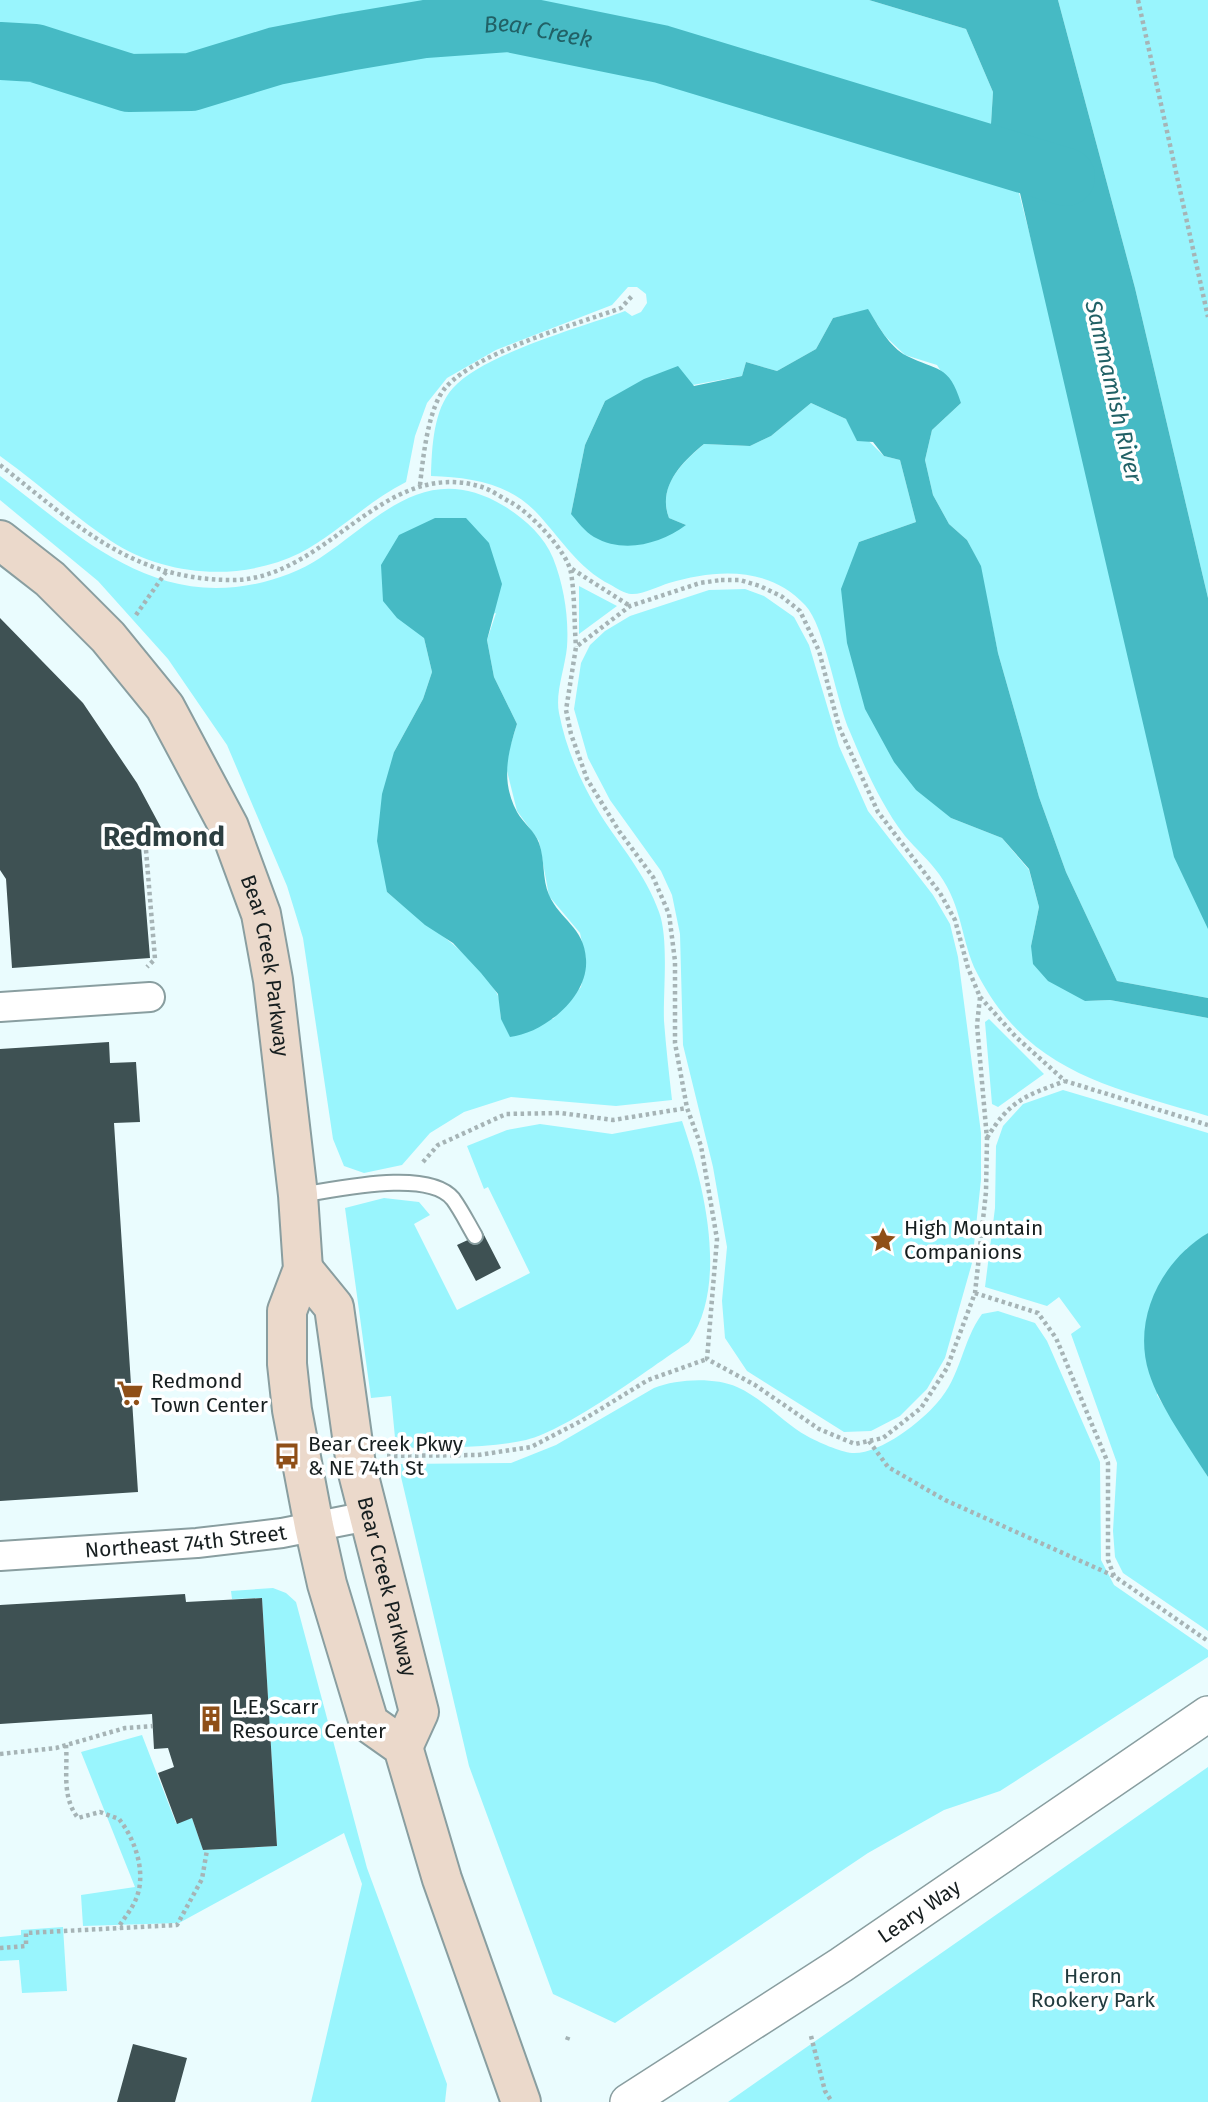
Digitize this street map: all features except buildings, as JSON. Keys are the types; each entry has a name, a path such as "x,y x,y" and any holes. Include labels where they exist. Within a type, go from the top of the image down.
{"main road":[{"name":"Bear Creek Parkway","path":"0,540 50,579 108,637 164,707 229,827 261,914 273,980 298,1195 303,1269 287,1311 287,1364 292,1410 314,1526 333,1605 369,1723 403,1747 419,1712 356,1465 334,1307 303,1269"},
{"path":"403,1747 442,1879 521,2102"}],"street":[{"path":"0,1007 150,997"},
{"name":"Northeast 74th Street","path":"0,1556 197,1543 368,1516"},
{"name":"Leary Way","path":"628,2102 852,1957 1208,1714"}],"lane":[{"path":"298,1195 405,1182 441,1189 453,1199 475,1236"}],"path":[{"path":"1138,0 1208,317"},
{"path":"419,485 426,437 445,389 464,373 492,357 621,308 632,296"},
{"path":"0,465 99,541 130,560 166,572 200,579 235,580 268,574 318,551 375,507 419,485 451,483 482,487 517,505 544,530 571,569 630,607"},
{"path":"571,569 576,647 566,710 571,734 587,779 618,831 653,877 669,914 675,961 675,1044 687,1108 701,1146 718,1239 707,1359"},
{"path":"136,615 166,572"},
{"path":"576,647 630,607 700,583 740,580 781,596 800,611 819,651 839,727 850,757 878,812 945,902 955,920 968,968 980,997 1016,1037 1065,1081 1208,1125"},
{"path":"142,970 151,966 155,959 146,850"},
{"path":"388,1455 478,1455 531,1447 581,1422 648,1380 707,1359 755,1385 819,1429 855,1444 883,1438 921,1408 947,1368 975,1293 986,1192 987,1139 976,1025 980,997"},
{"path":"987,1139 1002,1113 1025,1096 1065,1081"},
{"path":"405,1182 438,1145 506,1114 561,1113 613,1120 687,1108"},
{"path":"975,1293 1038,1313 1056,1338 1108,1463 1108,1560 1114,1576"},
{"path":"869,1441 888,1467 945,1500 1114,1576 1208,1641"},
{"path":"0,1754 66,1745 125,1728 153,1726"},
{"path":"66,1745 66,1787 78,1818 100,1812 119,1819 136,1846 139,1880 137,1897 118,1928"},
{"path":"0,1948 26,1946 26,1933 177,1925 202,1879 207,1850"},
{"path":"811,2036 825,2091 832,2102"}],"green space":[{"path":"0,0 869,0 966,29 993,92 991,124 1019,193 1208,922 1208,998 1117,981 1066,872 1039,797 998,653 980,566 967,540 949,524 933,495 925,460 932,430 961,403 937,365 905,355 885,336 868,310 833,318 816,349 777,371 746,362 742,376 605,401 585,445 571,514 686,525 669,518 666,496 674,476 688,459 704,444 750,446 771,436 811,403 846,419 884,456 900,460 916,522 859,542 951,818 1002,838 1029,870 1039,907 1031,946 1085,1001 1110,1000 1208,1018 1208,1116 1138,1095 1075,1071 1047,1055 1021,1033 998,1007 977,973 947,886 896,824 874,786 845,719 818,629 805,605 791,592 759,577 723,574 687,578 640,593 626,593 588,570 524,501 487,483 431,476 438,418 446,397 453,388 467,376 508,353 625,311 632,316 641,312 647,303 646,294 637,287 628,287 612,305 496,350 447,378 427,403 415,436 406,482 314,545 277,562 229,571 204,571 155,562 111,541 0,456"},
{"path":"1058,0 1208,0 1208,598 1135,288"},
{"path":"0,476 74,533 127,565 155,577 185,585 216,588 257,584 297,571 320,558 384,512 427,492 451,489 476,493 504,506 526,522 549,550 563,591 567,647 558,705 570,753 593,802 647,886 662,923 665,950 664,1021 672,1100 616,1106 511,1097 464,1112 430,1133 402,1165 364,1173 344,1166 333,1139 303,938 287,886 227,745 168,659 98,581 0,500","holes":["496,613 487,640 494,677 517,724 505,763 517,811 539,841 549,896 580,933 586,960 581,987 553,1019 501,1019 498,995 474,963 387,892 394,752 423,699 432,672 424,638"]},
{"path":"579,586 617,606 579,634"},
{"path":"745,589 764,596 794,617 809,645 839,746 868,811 933,895 950,924 958,957 981,1133 981,1180 972,1263 945,1358 927,1389 900,1416 871,1431 844,1432 747,1371 725,1338 722,1301 727,1247 713,1167 683,1045 680,934 672,895 661,871 610,800 588,758 574,709 581,663 590,645 605,631 630,616 709,590"},
{"path":"989,1019 1044,1074 998,1107 992,1104 985,1022"},
{"path":"1063,1090 1208,1133 1208,1233 1186,1249 1157,1395 1208,1477 1208,1631 1123,1573 1115,1557 1113,1531 1117,1463 1071,1334 1081,1327 1059,1297 1047,1306 985,1287 995,1208 996,1146 1003,1126 1023,1104"},
{"path":"682,1121 704,1203 710,1263 708,1292 701,1318 689,1342 586,1411 544,1434 494,1445 396,1448 391,1396 371,1398 345,1208 384,1198 419,1202 430,1215 414,1224 457,1310 530,1273 488,1187 484,1189 467,1146 507,1130 540,1124 612,1134"},
{"path":"998,1311 1035,1323 1047,1341 1100,1462 1101,1560 1114,1585 1208,1650 1208,1657 1000,1791 944,1810 868,1853 615,2023 553,1994 469,1766 398,1464 511,1463 556,1445 654,1388 696,1380 737,1387 812,1438 841,1451 863,1452 899,1436 930,1411 945,1393 957,1371 970,1336 982,1314"},
{"path":"273,1588 286,1593 296,1602 367,1868 447,2084 445,2102 311,2102 362,1884 344,1833 179,1923 83,1926 81,1895 135,1887 81,1752 142,1735 176,1823 192,1818 203,1850 277,1846 262,1598 232,1599 231,1591"},
{"name":"Heron Rookery Park","path":"1208,1767 1208,2102 728,2102"},
{"path":"63,1927 67,1991 22,1993 19,1960 0,1961 0,1937 21,1935 21,1930"}],"water":[{"name":"Sammamish River","path":"869,0 1058,0 1135,288 1208,598 1208,929 1174,857 1020,193 991,124 993,92 966,29"},
{"path":"868,309 895,347 907,356 947,375 961,403 932,430 925,460 933,495 949,524 967,540 981,566 998,653 1039,797 1066,872 1117,981 1208,998 1208,1018 1110,1000 1085,1001 1048,981 1033,964 1031,946 1039,907 1029,869 1002,838 951,818 916,790 894,762 865,709 847,643 841,589 859,542 916,522 900,460 884,456 873,442 857,441 846,419 811,403 771,436 750,446 704,444 696,451 674,476 666,496 669,518 686,525 676,532 653,542 617,545 594,537 571,514 585,445 605,401 644,379 678,366 694,386 742,376 746,362 777,371 816,349 833,318"},
{"path":"435,518 466,518 489,543 502,584 487,640 494,677 517,724 508,758 509,790 517,812 539,843 549,895 581,939 586,959 580,987 562,1011 537,1028 510,1037 501,1019 498,994 481,973 453,943 425,925 387,892 377,841 382,794 394,752 423,699 432,672 424,638 397,618 383,601 381,565 399,535"},
{"path":"1208,1233 1208,1477 1160,1399 1149,1373 1144,1332 1154,1293 1164,1275 1191,1245"}],"waterway":[{"name":"Bear Creek","path":"0,51 35,53 129,83 191,82 276,56 348,42 425,29 509,23 661,54 1066,177"}],"place":[{"name":"High Mountain Companions","path":"883,1240"},
{"name":"Redmond Town Center","path":"130,1393"},
{"name":"Bear Creek Pkwy & NE 74th St","path":"287,1456"},
{"name":"L.E. Scarr Resource Center","path":"211,1719"}],"district":[{"name":"Redmond","path":"164,836"}]}
